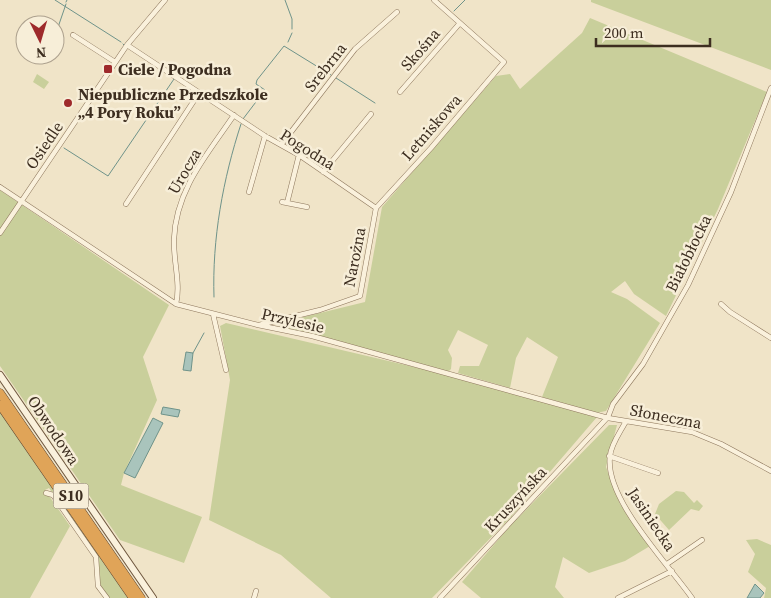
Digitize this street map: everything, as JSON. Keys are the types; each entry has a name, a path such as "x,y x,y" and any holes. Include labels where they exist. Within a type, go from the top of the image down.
{"highway":[{"name":"S10","path":"0,393 141,598"},
{"name":"S10","path":"0,405 132,598"}],"street":[{"name":"Osiedle","path":"0,234 127,45 166,0"},
{"path":"434,0 460,23"},
{"name":"Srebrna","path":"281,145 355,48 397,12"},
{"name":"Letniskowa","path":"376,208 504,62 460,23"},
{"name":"Skośna","path":"400,92 460,23"},
{"path":"73,35 116,62"},
{"name":"Pogodna","path":"127,45 265,136 300,155 376,208"},
{"name":"Białobłocka","path":"608,418 613,404 635,376 669,321 721,220 744,160 766,112 771,88"},
{"path":"126,204 199,93"},
{"path":"322,172 371,114"},
{"name":"Urocza","path":"176,304 178,297 173,252 175,214 190,180 234,116"},
{"path":"249,192 265,136"},
{"path":"300,155 285,202 307,207"},
{"path":"744,160 748,165"},
{"name":"Przylesie","path":"0,187 176,304 258,325 312,336 608,418"},
{"name":"Narożna","path":"258,325 320,310 360,296 376,208"},
{"path":"721,304 730,312 771,338"},
{"path":"213,314 226,370"},
{"path":"669,321 675,324"},
{"name":"Obwodowa","path":"0,375 154,598"},
{"name":"Słoneczna","path":"608,418 699,434 771,471"},
{"name":"Kruszyńska","path":"440,598 608,418"},
{"path":"626,421 610,456 658,473"},
{"name":"Jasiniecka","path":"610,456 610,472 622,503 692,598"},
{"path":"46,493 53,495 96,558 98,586 107,598"},
{"path":"667,564 702,540"},
{"path":"618,598 672,571"},
{"path":"254,598 256,591"}],"green space":[{"path":"591,0 771,0 771,70 591,2"},
{"path":"590,18 767,92 718,209 666,316 634,294 625,281 611,292 627,299 660,323 606,411 596,413 542,397 558,357 527,337 516,358 510,388 458,373 460,366 479,366 488,345 458,330 448,350 452,358 451,369 448,372 428,370 597,417 512,516 517,519 609,425 617,425 606,467 620,504 650,546 625,561 589,573 563,557 555,587 564,598 481,598 462,582 516,519 511,517 432,598 331,598 281,555 209,520 230,380 220,326 226,323 427,370 427,367 280,326 279,323 365,302 382,207 496,76 510,74 520,89 582,33"},
{"path":"37,74 49,82 44,89 33,82"},
{"path":"0,190 169,305 143,357 157,400 124,473 121,485 202,517 184,563 120,540 0,366"},
{"path":"0,412 128,598 109,598 99,583 99,560 49,488 45,490 70,526 30,598 0,598"},
{"path":"676,491 684,492 694,503 697,500 703,506 699,511 691,509 669,530 655,514 659,504"},
{"path":"757,539 771,545 771,598 764,598 766,588 748,572 755,554 746,540"}],"water":[{"path":"186,352 193,353 191,371 183,370"},
{"path":"163,407 180,410 178,417 161,414"},
{"path":"153,418 163,423 135,478 124,473"},
{"path":"755,584 764,593 760,598 747,598"}],"waterway":[{"path":"55,0 121,42"},
{"path":"285,0 292,19 292,29"},
{"path":"454,11 465,0"},
{"path":"62,15 66,4"},
{"path":"288,42 292,33"},
{"path":"243,119 265,90 256,84 257,80 284,46 331,75"},
{"path":"336,78 375,103"},
{"path":"64,148 108,176 174,79"},
{"path":"214,297 215,253 220,209 229,166 241,124"},
{"path":"193,353 204,333"}],"place":[{"name":"Ciele / Pogodna","path":"108,69"},
{"name":"Niepubliczne Przedszkole „4 Pory Roku”","path":"68,103"}]}
